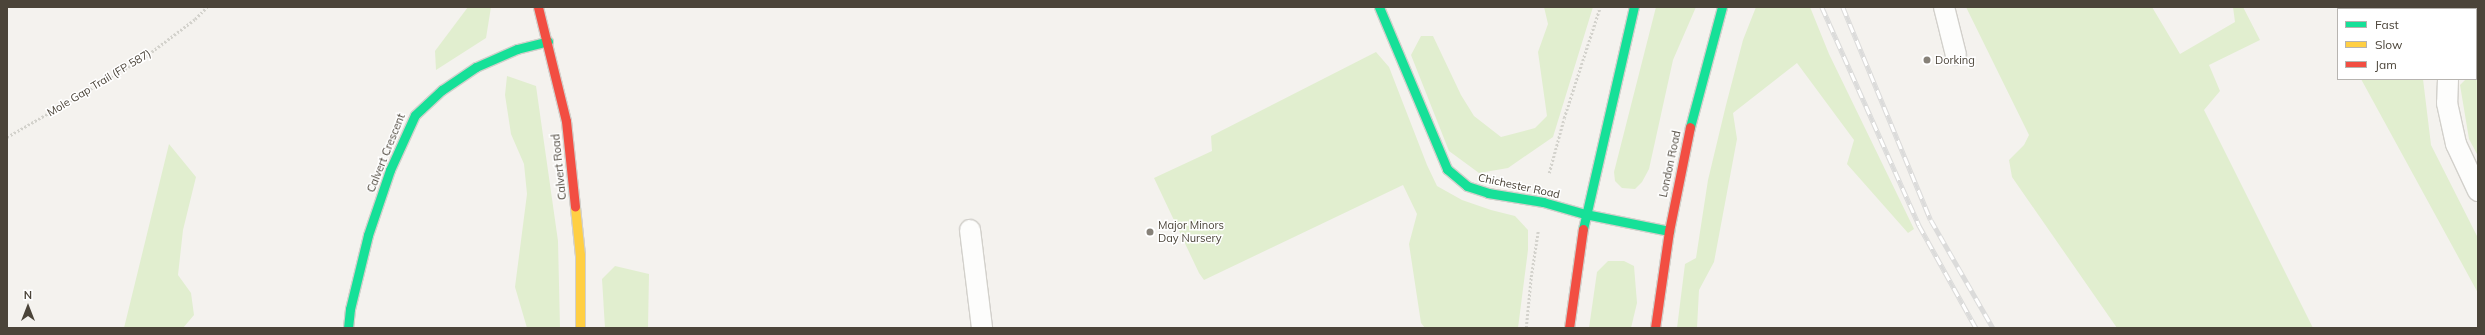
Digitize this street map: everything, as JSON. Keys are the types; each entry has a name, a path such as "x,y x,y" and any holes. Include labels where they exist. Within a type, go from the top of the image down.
{"main road":[{"name":"Calvert Road","path":"538,7 548,41 566,121 580,255 580,328"},
{"name":"Chichester Road","path":"1379,7 1432,137 1447,169 1467,186 1488,193 1543,202 1585,214 1669,231"},
{"path":"1569,328 1585,214 1634,7"},
{"name":"London Road","path":"1655,328 1669,231 1696,99 1722,7"},
{"name":"Calvert Crescent","path":"348,328 350,309 368,235 390,170 415,115 442,90 476,67 517,49 548,41"}],"lane":[{"path":"1944,7 1956,55"},
{"path":"2448,80 2447,103 2456,144 2478,190"},
{"path":"970,230 982,328"}],"path":[{"name":"Mole Gap Trail (FP 587)","path":"7,138 142,59 195,19 207,7"},
{"path":"1526,328 1531,277 1548,175 1564,118 1600,7"}],"green space":[{"path":"468,7 491,7 486,38 436,70 435,51"},
{"path":"1544,7 1593,7 1553,137 1508,168 1479,173 1449,151 1411,55 1421,36 1433,36 1461,95 1474,116 1501,137 1535,128 1547,116 1538,52 1548,24"},
{"path":"1656,7 1696,7 1673,60 1649,169 1642,182 1635,189 1622,188 1615,181 1614,172"},
{"path":"1756,7 1810,7 1829,54 1914,229 1908,233 1847,164 1854,140 1797,63 1733,113 1737,139 1714,262 1699,290 1697,328 1677,328 1685,264 1696,258 1708,180 1743,40"},
{"path":"1966,7 2152,7 2180,54 2235,22 2233,7 2243,7 2260,40 2209,65 2220,91 2204,110 2313,328 2117,328 2012,177 2009,160 2024,145 2029,135"},
{"path":"1376,52 1389,67 1427,165 1437,186 1462,200 1515,216 1528,230 1528,250 1518,328 1425,328 1421,323 1409,244 1417,214 1403,185 1204,280 1199,273 1154,178 1212,151 1211,136"},
{"path":"507,76 536,86 558,241 560,328 527,328 515,287 527,194 524,164 511,134 505,95"},
{"path":"2478,79 2478,156 2469,139 2460,85 2465,80"},
{"path":"2362,80 2423,80 2431,145 2478,238 2478,293"},
{"path":"169,144 196,177 183,230 178,275 191,293 194,315 183,328 124,328"},
{"path":"1608,261 1624,261 1634,266 1637,303 1631,328 1589,328 1597,272"},
{"path":"615,266 649,274 648,328 605,328 602,279"}],"railway":[{"path":"1822,7 1919,225 1976,328"},
{"path":"1843,7 1931,220 1993,328"}],"traffic: fast":[{"path":"1379,7 1447,169 1467,186 1488,193 1543,202 1585,214 1669,231"},
{"path":"1583,229 1634,7"},
{"path":"1690,127 1722,7"},
{"path":"348,328 350,309 368,235 390,170 415,115 442,90 476,67 517,49 548,41"}],"traffic: slow":[{"path":"575,207 580,255 580,328"}],"traffic: jam":[{"path":"538,7 566,121 575,207"},
{"path":"1655,328 1669,231 1690,127"},
{"path":"1569,328 1583,229"}],"place":[{"name":"Dorking","path":"1927,60"},
{"name":"Major Minors Day Nursery","path":"1150,232"}]}
